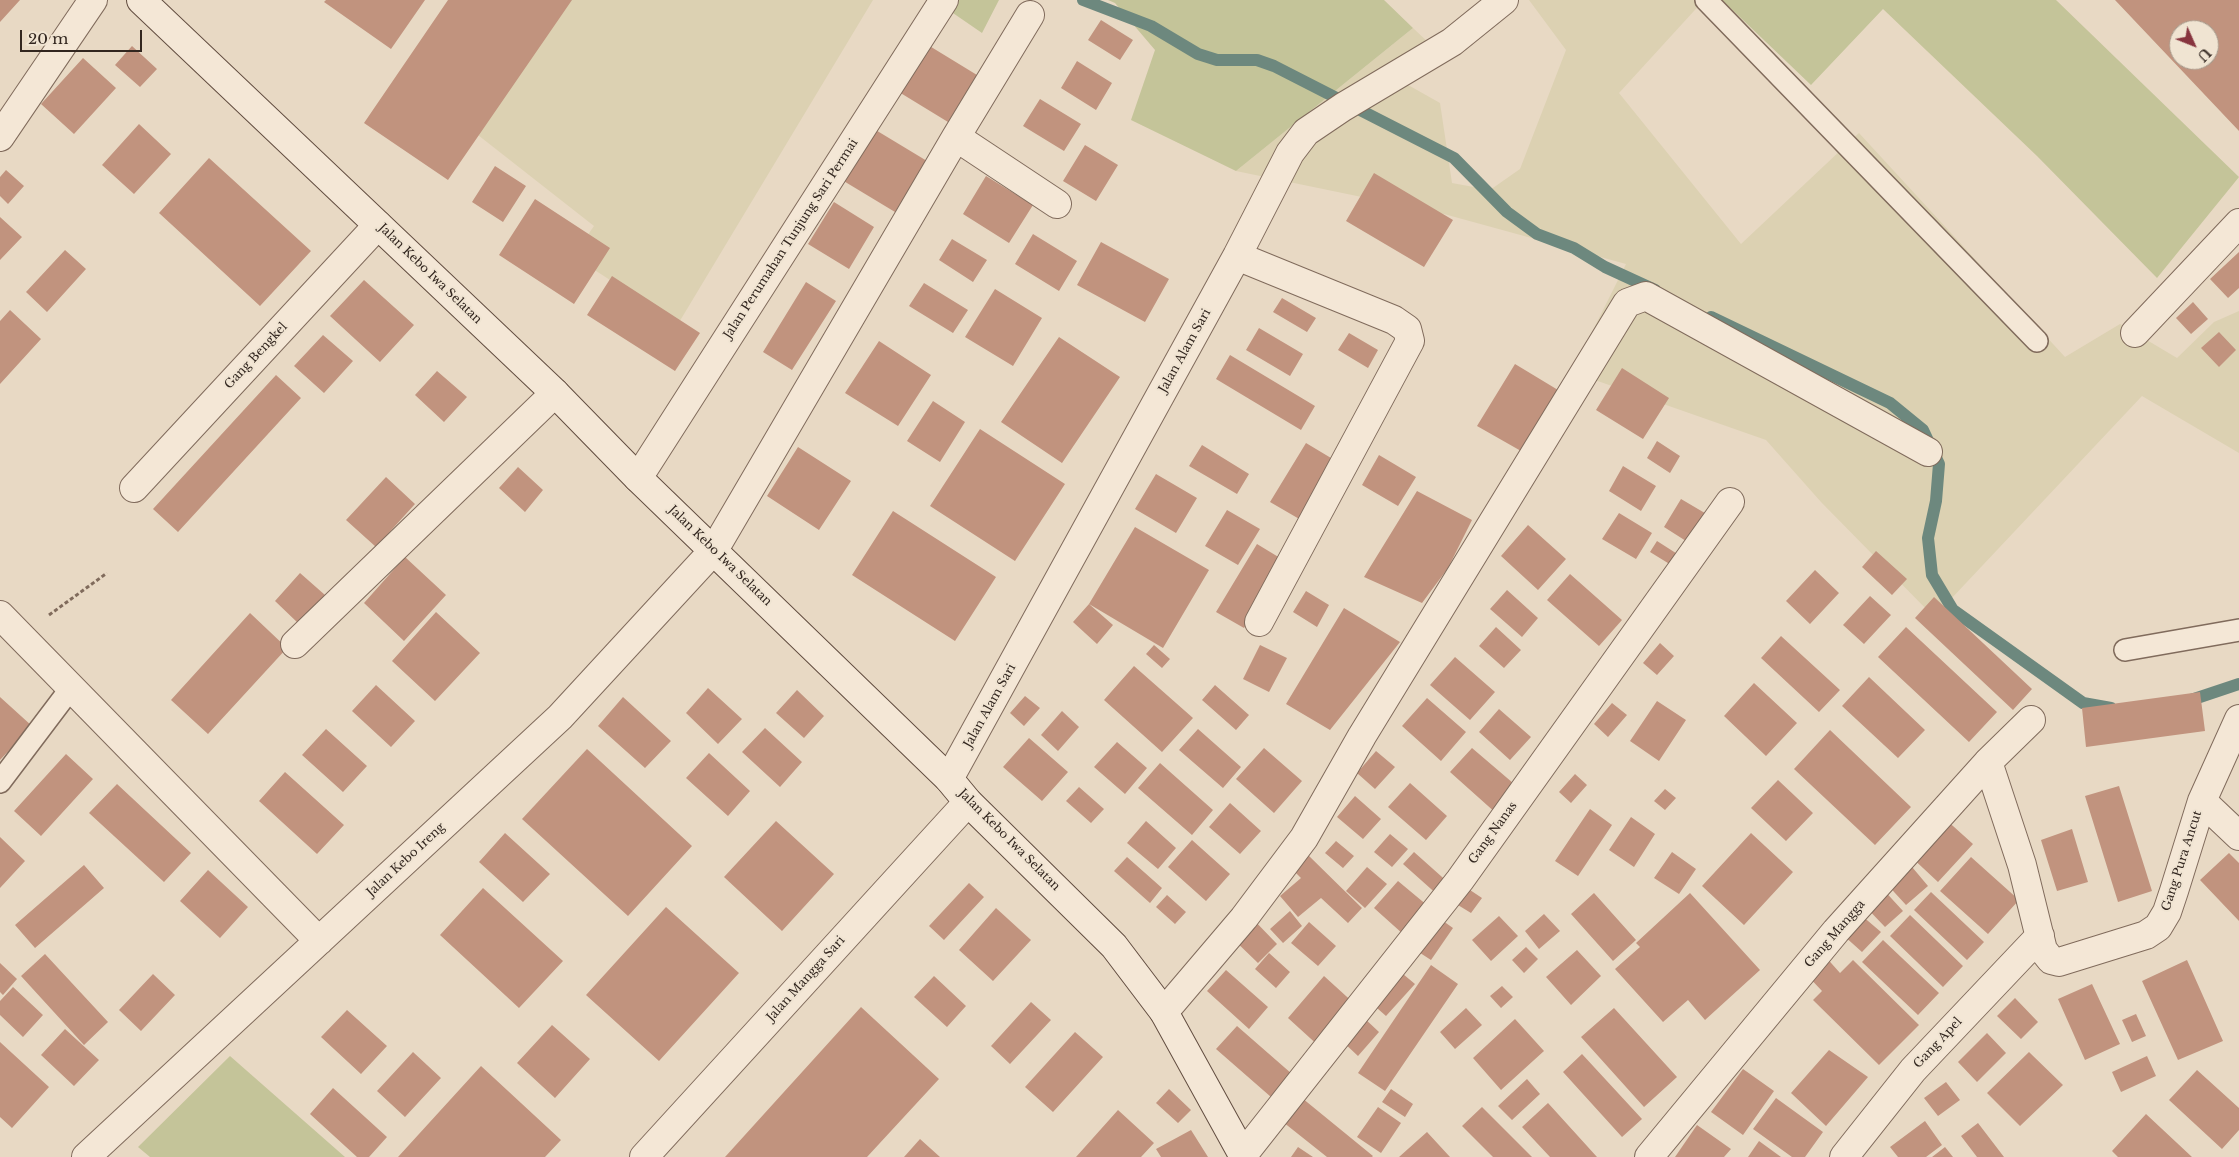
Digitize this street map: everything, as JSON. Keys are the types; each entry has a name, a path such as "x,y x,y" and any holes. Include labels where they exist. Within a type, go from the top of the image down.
{"street":[{"path":"0,137 93,0"},
{"name":"Jalan Kebo Iwa Selatan","path":"141,0 555,393 638,478 949,780 968,802 1114,946 1164,1012 1244,1156"},
{"name":"Jalan Perumahan Tunjung Sari Permai","path":"638,478 944,0"},
{"name":"Jalan Alam Sari","path":"949,780 1237,256 1290,154 1306,132 1343,107 1452,42 1504,0"},
{"name":"Jalan Kebo Ireng","path":"86,1157 560,716 714,550 1030,15"},
{"path":"956,138 1057,204"},
{"path":"2135,333 2239,223"},
{"name":"Gang Bengkel","path":"134,488 378,225"},
{"path":"1237,256 1394,320 1407,329 1410,341 1259,622"},
{"path":"1164,1012 1244,918 1304,838 1362,736 1627,303 1646,296 1928,452"},
{"path":"295,644 555,393"},
{"name":"Gang Nanas","path":"1244,1156 1460,880 1730,502"},
{"path":"6,624 319,941"},
{"name":"Gang Pura Ancut","path":"1988,762 2022,865 2043,950 2051,960 2059,962 2146,935 2158,926 2167,912 2202,801 2239,719"},
{"name":"Gang Mangga","path":"1649,1157 1836,931 1988,762 2032,720"},
{"path":"2202,801 2239,836"},
{"name":"Jalan Mangga Sari","path":"644,1157 968,802"},
{"name":"Gang Apel","path":"1844,1157 1913,1070 2040,936"}],"lane":[{"path":"1706,0 2037,341"},
{"path":"2125,650 2239,630"},
{"path":"0,782 71,688"}],"path":[{"path":"6,624 107,573"}],"shaded area":[{"path":"525,0 873,0 678,324 573,256 594,226 455,117"},
{"path":"1529,0 1704,0 1619,93 1741,244 1859,133 2065,357 2120,324 2177,358 2214,322 2239,311 2239,453 2142,396 1934,617 1821,502 1766,440 1572,372 1626,264 1444,214 1236,171 1413,28 1431,45 1401,81 1440,103 1452,183 1490,190 1520,169 1566,50"}],"green space":[{"path":"934,0 999,0 982,33"},
{"path":"1108,0 1384,0 1413,28 1236,171 1131,120 1155,50 1115,3"},
{"path":"1722,0 2056,0 2239,177 2157,278 2037,156 1883,9 1811,85"},
{"path":"230,1056 345,1157 150,1157 138,1147"}],"building":[{"path":"0,0 20,0 0,22"},
{"path":"326,0 425,0 391,49 324,2"},
{"path":"448,0 572,0 448,180 364,123"},
{"path":"2115,0 2239,0 2239,131 2181,70 2219,70 2219,20 2169,20 2169,57"},
{"path":"1101,20 1133,40 1120,60 1088,40"},
{"path":"923,42 977,75 948,122 894,89"},
{"path":"132,46 157,69 140,87 115,65"},
{"path":"83,58 116,88 74,134 41,104"},
{"path":"1077,61 1112,83 1096,110 1061,88"},
{"path":"1040,99 1081,124 1064,151 1023,126"},
{"path":"139,124 171,154 134,194 102,165"},
{"path":"874,129 927,161 895,212 842,180"},
{"path":"1085,145 1118,165 1096,201 1063,181"},
{"path":"209,158 311,251 260,306 159,213"},
{"path":"495,166 526,186 503,222 472,202"},
{"path":"6,170 24,186 8,204 0,196 0,177"},
{"path":"1374,173 1453,220 1424,267 1346,221"},
{"path":"986,176 1033,205 1009,243 963,214"},
{"path":"535,199 610,248 574,304 499,255"},
{"path":"834,202 874,227 849,269 808,244"},
{"path":"0,217 22,237 0,260"},
{"path":"1033,234 1077,261 1059,291 1015,264"},
{"path":"952,239 987,260 973,282 939,260"},
{"path":"1101,242 1169,279 1145,322 1077,285"},
{"path":"65,250 86,269 47,312 26,292"},
{"path":"2239,252 2239,288 2228,298 2210,279"},
{"path":"612,276 700,333 675,371 587,315"},
{"path":"364,280 414,325 380,362 330,316"},
{"path":"806,282 836,301 792,370 763,352"},
{"path":"924,283 968,310 953,333 909,306"},
{"path":"995,289 1042,318 1013,366 965,337"},
{"path":"1282,298 1316,318 1307,332 1273,312"},
{"path":"2193,302 2208,319 2191,334 2176,318"},
{"path":"10,310 41,339 0,384 0,321"},
{"path":"1259,328 1303,354 1290,376 1246,350"},
{"path":"2219,332 2236,350 2219,367 2201,348"},
{"path":"1349,333 1378,350 1368,368 1338,350"},
{"path":"323,335 353,361 324,393 294,366"},
{"path":"1059,337 1120,377 1062,463 1001,422"},
{"path":"879,341 931,375 898,426 845,393"},
{"path":"1230,355 1315,406 1301,430 1216,379"},
{"path":"1515,364 1558,390 1521,451 1477,426"},
{"path":"1622,368 1669,398 1643,439 1596,410"},
{"path":"437,371 467,397 444,422 415,395"},
{"path":"276,375 301,398 178,532 153,509"},
{"path":"933,401 965,422 940,462 907,441"},
{"path":"980,429 1065,484 1015,561 930,506"},
{"path":"1657,441 1680,456 1670,473 1647,458"},
{"path":"1306,443 1336,461 1301,520 1270,502"},
{"path":"1202,445 1249,474 1237,494 1189,466"},
{"path":"798,447 851,481 819,530 767,496"},
{"path":"1379,455 1416,477 1398,506 1362,485"},
{"path":"1623,466 1656,486 1641,511 1609,491"},
{"path":"518,467 543,490 525,512 499,488"},
{"path":"1156,474 1197,498 1176,533 1135,509"},
{"path":"386,477 415,504 376,547 346,520"},
{"path":"1417,491 1472,520 1448,568 1422,603 1364,577"},
{"path":"1681,499 1715,519 1697,548 1664,527"},
{"path":"1227,510 1260,529 1238,565 1205,546"},
{"path":"893,511 996,577 955,641 852,575"},
{"path":"1619,513 1652,533 1636,559 1602,539"},
{"path":"1528,525 1566,559 1538,590 1501,556"},
{"path":"1135,527 1209,570 1163,648 1089,604"},
{"path":"1657,541 1682,557 1676,568 1650,552"},
{"path":"1257,544 1285,561 1244,628 1216,612"},
{"path":"1876,551 1907,579 1892,595 1862,567"},
{"path":"405,557 446,595 404,641 364,603"},
{"path":"1815,570 1839,593 1810,624 1786,601"},
{"path":"300,573 325,595 299,624 275,601"},
{"path":"1570,574 1622,620 1599,646 1547,600"},
{"path":"1507,590 1538,618 1522,637 1490,609"},
{"path":"1306,591 1329,605 1317,627 1293,612"},
{"path":"1870,596 1891,615 1864,644 1843,625"},
{"path":"1934,597 2032,689 2013,710 1915,618"},
{"path":"1089,604 1113,625 1097,644 1073,622"},
{"path":"1344,608 1400,642 1330,730 1286,704"},
{"path":"436,612 480,653 435,701 392,661"},
{"path":"250,613 287,648 208,734 171,700"},
{"path":"1496,627 1521,650 1504,668 1479,646"},
{"path":"1906,627 1997,712 1969,742 1878,657"},
{"path":"1781,636 1840,690 1819,712 1761,658"},
{"path":"1660,643 1674,656 1657,675 1643,663"},
{"path":"1154,645 1170,659 1162,668 1146,654"},
{"path":"1260,645 1287,658 1269,692 1243,679"},
{"path":"1455,657 1495,692 1470,720 1430,685"},
{"path":"1134,666 1193,718 1162,752 1104,700"},
{"path":"1869,677 1925,730 1898,758 1842,706"},
{"path":"1754,683 1797,723 1766,756 1724,716"},
{"path":"376,685 415,721 391,747 352,711"},
{"path":"1215,685 1249,715 1236,730 1202,700"},
{"path":"708,688 742,719 718,744 686,713"},
{"path":"797,690 824,716 804,738 776,713"},
{"path":"2200,692 2205,731 2086,747 2082,708"},
{"path":"1025,696 1040,708 1024,726 1010,713"},
{"path":"0,697 32,726 0,760"},
{"path":"623,697 671,741 645,768 598,726"},
{"path":"1427,698 1466,732 1441,761 1402,726"},
{"path":"1657,701 1686,720 1659,761 1630,741"},
{"path":"1612,703 1627,715 1608,737 1594,724"},
{"path":"1499,709 1531,737 1510,760 1479,732"},
{"path":"1062,711 1079,727 1058,751 1041,735"},
{"path":"765,728 802,762 780,787 742,752"},
{"path":"326,729 367,766 343,792 302,755"},
{"path":"1198,729 1241,767 1223,788 1179,750"},
{"path":"1830,730 1911,807 1875,845 1794,769"},
{"path":"1029,738 1068,772 1042,801 1003,767"},
{"path":"1117,742 1147,768 1125,794 1094,767"},
{"path":"1264,748 1302,781 1274,813 1236,779"},
{"path":"1472,748 1520,789 1497,814 1450,772"},
{"path":"587,749 692,846 628,916 522,819"},
{"path":"1376,751 1395,767 1375,789 1357,773"},
{"path":"709,753 750,791 728,816 686,778"},
{"path":"66,754 93,779 41,836 14,811"},
{"path":"1160,763 1213,810 1192,835 1138,788"},
{"path":"285,772 344,825 317,854 259,801"},
{"path":"1575,774 1587,785 1571,803 1559,792"},
{"path":"1778,780 1813,813 1786,841 1751,808"},
{"path":"1410,783 1447,816 1426,840 1388,807"},
{"path":"117,784 191,853 164,882 89,813"},
{"path":"2119,786 2152,891 2118,902 2085,796"},
{"path":"1079,787 1104,809 1091,823 1066,801"},
{"path":"1665,789 1676,798 1665,810 1654,801"},
{"path":"1355,796 1381,819 1363,839 1337,817"},
{"path":"1230,803 1261,831 1240,854 1209,827"},
{"path":"1590,809 1612,825 1578,876 1555,861"},
{"path":"1631,817 1655,834 1634,867 1609,850"},
{"path":"1943,817 1973,844 1938,882 1908,854"},
{"path":"776,821 834,874 782,931 724,877"},
{"path":"1146,821 1176,848 1158,869 1127,843"},
{"path":"2072,829 2088,882 2057,891 2041,840"},
{"path":"505,833 550,874 523,902 479,862"},
{"path":"1751,833 1793,872 1744,925 1702,886"},
{"path":"1390,834 1408,849 1392,867 1374,852"},
{"path":"0,837 25,861 0,888"},
{"path":"1192,840 1230,874 1206,901 1168,867"},
{"path":"1336,841 1354,856 1343,868 1325,853"},
{"path":"1414,852 1451,885 1440,897 1403,864"},
{"path":"1672,852 1696,869 1679,894 1654,878"},
{"path":"2229,853 2239,863 2239,921 2200,880"},
{"path":"1307,854 1362,908 1348,923 1321,898 1298,917 1280,896 1301,878 1292,869"},
{"path":"1127,857 1162,888 1150,903 1114,871"},
{"path":"1971,857 2019,900 1988,934 1940,891"},
{"path":"1907,861 1928,886 1906,905 1884,881"},
{"path":"84,865 104,888 35,948 15,925"},
{"path":"1367,867 1387,884 1365,908 1346,891"},
{"path":"208,870 248,907 220,938 180,901"},
{"path":"1398,881 1428,906 1403,934 1374,908"},
{"path":"969,883 984,897 944,940 929,926"},
{"path":"1464,886 1482,898 1471,913 1453,902"},
{"path":"1881,887 1903,911 1885,927 1863,904"},
{"path":"483,888 563,961 519,1008 440,935"},
{"path":"1931,892 1984,942 1967,960 1914,910"},
{"path":"1594,893 1636,940 1613,961 1571,914"},
{"path":"1690,893 1760,970 1705,1020 1688,1000 1663,1022 1615,969 1640,947 1636,943"},
{"path":"1167,895 1186,912 1175,924 1156,907"},
{"path":"666,907 739,973 659,1061 586,995"},
{"path":"996,908 1031,940 993,981 959,950"},
{"path":"1290,911 1302,926 1283,943 1270,929"},
{"path":"1544,914 1560,931 1539,949 1525,931"},
{"path":"1861,915 1881,932 1862,952 1843,935"},
{"path":"1910,915 1963,966 1943,987 1890,936"},
{"path":"1250,916 1277,944 1258,963 1230,936"},
{"path":"1436,916 1453,928 1431,960 1414,949"},
{"path":"1499,916 1518,936 1491,961 1472,940"},
{"path":"1309,922 1336,946 1318,966 1291,943"},
{"path":"1883,940 1939,993 1918,1015 1862,962"},
{"path":"1526,947 1538,959 1524,973 1512,960"},
{"path":"1577,950 1601,976 1571,1005 1546,977"},
{"path":"1269,953 1290,972 1276,988 1255,969"},
{"path":"45,954 108,1022 84,1045 21,976"},
{"path":"1824,955 1840,973 1853,960 1919,1025 1879,1065 1813,1000 1822,991 1805,973"},
{"path":"2187,960 2223,1041 2178,1060 2142,981"},
{"path":"0,963 17,979 3,995 0,992"},
{"path":"1431,965 1458,984 1385,1091 1358,1073"},
{"path":"1397,969 1415,984 1386,1016 1369,1001"},
{"path":"1226,970 1268,1007 1249,1029 1207,991"},
{"path":"153,974 175,995 141,1031 119,1010"},
{"path":"934,976 966,1006 947,1027 914,997"},
{"path":"1324,976 1357,1006 1321,1048 1288,1018"},
{"path":"2092,984 2120,1044 2085,1060 2058,999"},
{"path":"1502,986 1513,997 1501,1008 1490,996"},
{"path":"13,987 43,1015 23,1037 0,1015 0,1001"},
{"path":"2015,998 2038,1022 2021,1039 1997,1016"},
{"path":"1031,1002 1051,1020 1010,1064 991,1046"},
{"path":"861,1007 939,1079 867,1157 725,1157"},
{"path":"1466,1008 1482,1025 1455,1049 1440,1032"},
{"path":"1614,1008 1677,1077 1644,1107 1581,1037"},
{"path":"347,1010 387,1046 361,1074 321,1037"},
{"path":"2136,1014 2146,1036 2132,1042 2122,1020"},
{"path":"1363,1017 1379,1032 1358,1056 1342,1041"},
{"path":"1515,1019 1544,1051 1501,1090 1473,1058"},
{"path":"552,1025 590,1059 555,1098 517,1063"},
{"path":"1237,1026 1292,1074 1271,1097 1216,1049"},
{"path":"65,1029 99,1060 74,1086 41,1055"},
{"path":"1075,1032 1103,1057 1053,1112 1025,1087"},
{"path":"1987,1033 2006,1053 1977,1082 1958,1062"},
{"path":"0,1042 49,1087 12,1128 0,1117"},
{"path":"1829,1050 1868,1077 1826,1126 1791,1093"},
{"path":"413,1052 441,1078 405,1117 377,1091"},
{"path":"2029,1052 2063,1085 2020,1126 1987,1093"},
{"path":"1582,1054 1642,1119 1622,1137 1563,1072"},
{"path":"2147,1056 2156,1076 2121,1092 2112,1072"},
{"path":"481,1066 561,1140 545,1157 398,1157"},
{"path":"1743,1069 1774,1091 1743,1135 1711,1112"},
{"path":"2197,1070 2239,1108 2239,1130 2222,1149 2169,1100"},
{"path":"1527,1079 1540,1094 1512,1120 1498,1106"},
{"path":"1946,1082 1960,1100 1938,1116 1924,1098"},
{"path":"333,1088 387,1137 369,1157 357,1157 310,1114"},
{"path":"1169,1089 1191,1110 1178,1123 1156,1103"},
{"path":"1391,1089 1413,1104 1405,1117 1382,1102"},
{"path":"1302,1098 1373,1156 1327,1157 1283,1122"},
{"path":"1776,1098 1823,1132 1805,1157 1792,1157 1753,1129"},
{"path":"1548,1103 1597,1157 1550,1157 1522,1127"},
{"path":"1378,1107 1401,1123 1381,1153 1357,1137"},
{"path":"1482,1107 1532,1157 1493,1157 1462,1126"},
{"path":"1118,1110 1154,1143 1141,1157 1076,1157"},
{"path":"2146,1114 2192,1157 2118,1157 2112,1151"},
{"path":"1925,1121 1942,1145 1926,1157 1898,1157 1890,1147"},
{"path":"1978,1123 2004,1157 1977,1157 1961,1136"},
{"path":"1697,1125 1731,1149 1724,1157 1675,1157"},
{"path":"1191,1130 1208,1157 1161,1157 1156,1149"},
{"path":"1427,1132 1450,1157 1399,1157"},
{"path":"920,1139 940,1157 904,1157"},
{"path":"1759,1141 1781,1157 1748,1157"},
{"path":"1298,1147 1313,1157 1291,1157"},
{"path":"1945,1147 1953,1157 1932,1157"}],"waterway":[{"path":"1083,0 1151,26 1198,54 1217,60 1257,60 1274,66 1454,158 1507,212 1537,234 1574,248 1605,267 1655,290"},
{"path":"1711,317 1890,403 1923,430 1939,464 1936,501 1928,538 1932,575 1953,610 2083,703 2111,708"},
{"path":"2185,702 2239,684"}]}
